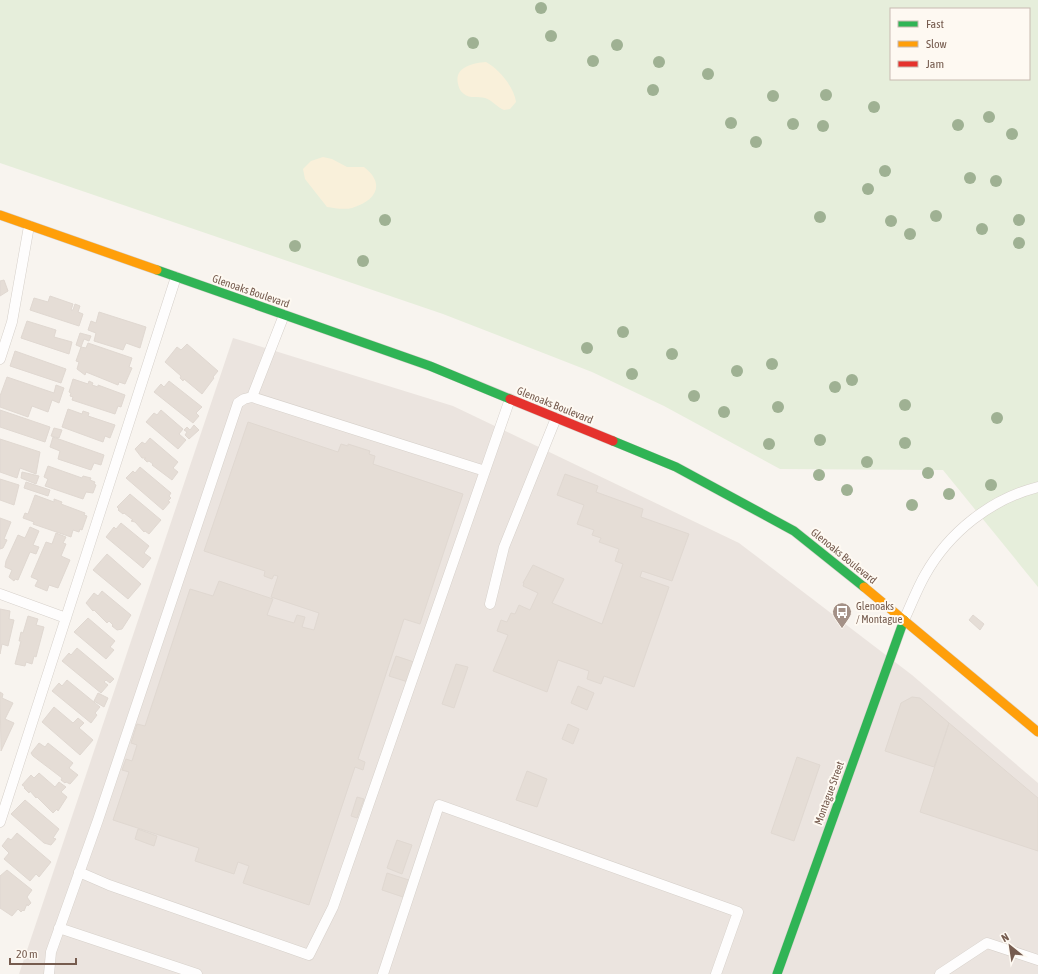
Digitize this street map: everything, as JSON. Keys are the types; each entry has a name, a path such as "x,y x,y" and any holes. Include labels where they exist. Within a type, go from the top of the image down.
{"main road":[{"name":"Glenoaks Boulevard","path":"0,215 430,366 676,467 794,531 904,620 1038,732"},
{"name":"Montague Street","path":"777,974 904,620"}],"lane":[{"path":"0,359 12,322 29,226"},
{"path":"0,822 176,277"},
{"path":"252,397 284,315"},
{"path":"49,974 51,952 238,404 244,399 252,397 485,471"},
{"path":"79,872 109,885 309,955 333,907 510,399"},
{"path":"490,604 504,547 556,418"},
{"path":"904,620 925,575 947,544 969,522 989,507 1020,491 1038,487"},
{"path":"0,594 66,618"},
{"path":"382,974 439,805 738,912 716,974"},
{"path":"59,928 197,974"},
{"path":"940,974 987,943 1038,960"}],"shaded area":[{"path":"233,338 453,406 739,543 912,675 1038,783 1038,974 19,974"}],"green space":[{"path":"0,0 1038,0 1038,587 943,470 780,469 664,406 592,372 443,314 0,163"}],"sand":[{"path":"486,62 501,74 512,90 516,102 510,109 504,110 485,98 466,96 460,89 458,78 462,70 476,63"},
{"path":"323,157 332,159 347,167 364,167 371,173 375,180 376,186 372,196 360,205 349,209 327,207 305,179 303,169 311,161"}],"building":[{"path":"4,280 8,291 0,296 0,281"},
{"path":"50,296 73,304 71,310 73,310 75,304 80,306 78,312 83,314 79,326 30,310 34,298 48,302"},
{"path":"99,312 146,327 140,348 126,343 123,350 94,341 96,333 88,330 91,321 96,323"},
{"path":"27,321 56,330 54,337 72,342 69,354 21,338"},
{"path":"80,333 91,336 89,341 84,339 81,347 76,345"},
{"path":"88,343 132,358 129,367 132,368 125,384 119,382 118,385 86,372 85,375 77,369 79,362 76,361 81,347 86,348"},
{"path":"187,344 218,371 202,394 184,379 183,381 180,378 181,376 165,362 177,347 181,350"},
{"path":"15,351 66,369 61,383 10,366"},
{"path":"7,377 54,393 56,385 64,388 59,403 52,400 48,412 32,406 28,417 0,407 0,396"},
{"path":"73,379 88,384 89,381 93,383 92,385 98,387 98,385 125,395 121,407 118,406 115,414 72,400 73,397 70,396 71,393 69,392"},
{"path":"169,381 202,407 196,413 199,416 193,423 154,392 161,384 164,387"},
{"path":"68,409 82,414 83,411 89,413 88,416 115,425 110,438 105,436 103,442 62,427"},
{"path":"0,410 50,427 45,442 0,427"},
{"path":"161,410 183,429 179,434 186,440 178,449 146,422 154,413 157,415"},
{"path":"248,422 338,452 341,444 348,446 348,444 370,451 369,454 375,456 373,464 463,494 420,624 404,619 358,759 365,762 363,770 355,767 309,905 243,883 249,866 238,862 234,874 195,861 199,848 113,820 129,772 122,770 126,759 132,761 137,745 131,743 137,724 145,726 190,589 213,596 219,581 273,599 267,615 294,623 297,615 305,617 302,627 314,630 319,613 271,597 278,576 274,575 272,579 264,576 265,571 204,551"},
{"path":"194,425 199,430 189,439 185,435 187,432 184,430 187,427 190,430"},
{"path":"54,428 62,430 59,438 51,436"},
{"path":"53,437 104,455 101,465 94,463 91,470 58,459 60,451 50,447"},
{"path":"150,438 178,462 173,468 178,472 172,480 149,461 147,462 144,459 146,458 142,458 135,449 142,442 145,444"},
{"path":"0,439 40,452 36,474 20,468 17,478 0,472"},
{"path":"48,466 82,478 83,476 91,478 90,480 95,482 94,484 96,485 93,493 86,492 83,499 45,486 48,479 44,477"},
{"path":"140,467 171,493 169,496 171,498 168,501 170,502 163,510 126,478 133,471 135,473"},
{"path":"22,472 39,476 36,484 21,478"},
{"path":"565,474 598,486 596,492 643,509 641,517 689,534 672,581 642,571 640,577 669,587 634,687 604,676 601,684 587,679 589,671 558,660 547,692 493,671 508,635 497,631 501,620 507,622 511,613 515,614 519,605 530,610 538,593 523,586 523,583 533,565 564,579 552,603 602,624 623,564 615,561 619,549 599,542 601,538 592,535 594,530 577,524 584,505 557,495"},
{"path":"0,479 19,485 14,505 0,500"},
{"path":"26,482 50,490 48,496 24,488"},
{"path":"130,494 161,520 149,534 145,531 144,532 135,522 131,521 133,520 118,510 119,509 117,507"},
{"path":"35,495 54,502 54,499 62,502 61,504 85,513 84,515 87,516 82,530 80,529 79,532 73,530 71,537 33,524 34,522 23,518 25,513 28,514"},
{"path":"0,518 11,522 4,539 7,540 3,548 0,549"},
{"path":"121,523 149,546 144,553 151,558 143,568 106,537 114,527 116,529"},
{"path":"30,527 39,531 33,545 39,547 36,554 30,552 18,580 15,579 14,581 9,577 12,570 5,567 6,561 18,535 25,538"},
{"path":"56,533 66,537 63,543 66,544 61,556 70,560 58,588 49,585 47,591 35,586 38,580 31,577 46,542 52,544"},
{"path":"107,554 141,584 128,599 93,570"},
{"path":"102,591 131,615 122,629 117,630 109,621 107,623 86,603 94,593 98,596"},
{"path":"0,609 10,611 9,619 14,620 8,646 2,644 0,654"},
{"path":"973,615 984,624 980,630 969,620"},
{"path":"28,616 38,619 36,625 44,627 36,657 34,656 32,664 26,662 25,666 15,664 21,641 19,641 21,632 23,633"},
{"path":"88,618 115,641 110,647 114,650 106,659 74,632"},
{"path":"77,648 114,679 110,683 106,680 104,682 108,685 101,693 62,661 69,653 71,655"},
{"path":"396,656 414,662 408,682 389,676"},
{"path":"456,664 468,667 454,708 442,704"},
{"path":"67,680 100,707 95,713 97,715 91,723 52,691 59,683 62,686"},
{"path":"578,686 594,693 587,710 571,703"},
{"path":"0,692 3,694 2,698 13,703 5,719 14,723 1,751"},
{"path":"98,693 108,698 104,707 94,701"},
{"path":"912,697 920,698 949,723 934,767 885,751 901,703"},
{"path":"54,707 73,723 78,718 84,723 79,728 93,740 80,755 42,722"},
{"path":"949,723 1038,798 1038,851 920,812"},
{"path":"568,724 579,729 573,744 562,739"},
{"path":"39,743 45,747 48,743 73,763 69,768 78,775 70,784 61,780 62,778 33,756 31,753"},
{"path":"797,757 820,765 794,841 771,833"},
{"path":"527,771 547,779 537,807 516,800"},
{"path":"39,773 55,787 59,782 66,787 61,792 67,797 58,811 57,809 53,813 30,791 29,793 22,785 31,775 34,778"},
{"path":"357,797 364,799 357,818 351,816"},
{"path":"25,800 59,829 53,838 56,839 51,845 44,843 11,814"},
{"path":"138,829 157,836 154,846 135,839"},
{"path":"17,833 51,862 39,877 36,874 30,881 4,859 9,853 2,846 8,838 11,840"},
{"path":"397,840 412,845 402,874 387,868"},
{"path":"7,870 32,890 27,897 31,903 28,906 27,904 24,911 23,910 21,912 18,909 12,916 0,908 0,876"},
{"path":"387,873 412,881 406,898 382,890"}],"traffic: fast":[{"path":"157,270 430,366 510,399"},
{"path":"613,441 676,467 794,531 864,587"},
{"path":"777,974 904,620"}],"traffic: slow":[{"path":"0,215 157,270"},
{"path":"864,587 1038,732"}],"traffic: jam":[{"path":"510,399 613,441"}],"place":[{"name":"Glenoaks / Montague","path":"842,629"}]}
